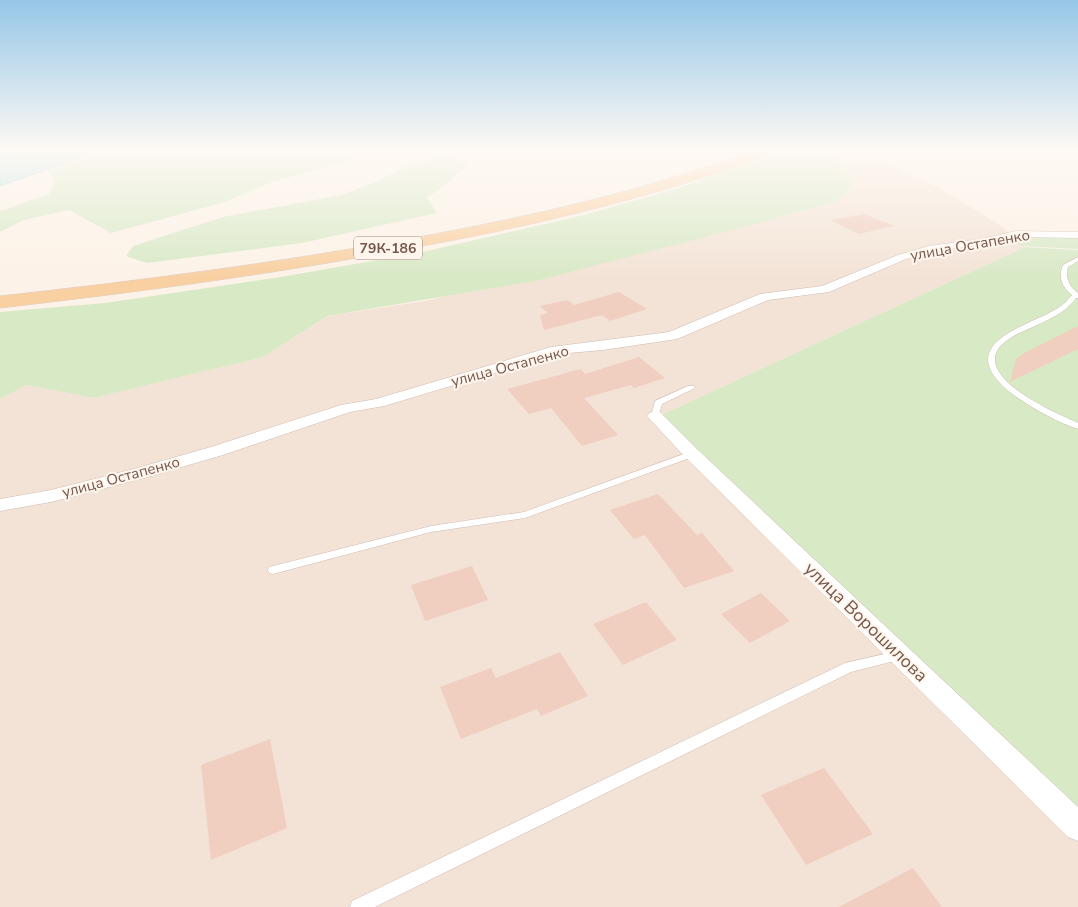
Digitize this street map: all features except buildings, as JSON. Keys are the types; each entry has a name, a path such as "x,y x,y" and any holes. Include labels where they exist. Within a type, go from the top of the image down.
{"main road":[{"name":"79К-186","path":"0,302 125,289 368,251 487,228 633,193"}],"street":[{"name":"улица Остапенко","path":"0,504 51,496 138,474 217,451 347,408 378,403 556,350 603,346 672,336 765,298 825,289 902,257 933,248 982,242 1016,234 1078,234"},
{"name":"улица Ворошилова","path":"655,416 1078,828"}],"lane":[{"path":"1078,259 1065,266 1062,273 1064,282 1077,296 1060,311 1030,325 1001,342 993,350 992,360 1000,380 1017,394 1038,407 1078,426"},
{"path":"655,416 658,403 691,388"},
{"path":"273,570 431,529 525,515 692,454"},
{"path":"358,907 840,671 849,667 900,656"}],"shaded area":[{"path":"845,193 948,193 1000,225 1025,247 670,411 656,415 1078,827 1078,907 0,907 0,399 27,385 94,398 263,357 327,316 425,301 752,225 835,202"}],"green space":[{"path":"245,193 225,202 111,233 69,210 24,220 0,232 0,211 49,194"},
{"path":"345,193 433,193 427,198 437,213 302,243 147,263 126,256 133,246 223,217"},
{"path":"660,193 845,193 835,202 535,281 327,316 263,357 94,398 27,385 0,399 0,312 105,303 275,278 418,253 584,215"},
{"path":"1039,236 1078,238 1078,249 1022,246 1009,241"},
{"path":"1025,247 1078,250 1078,810 656,416"}]}
